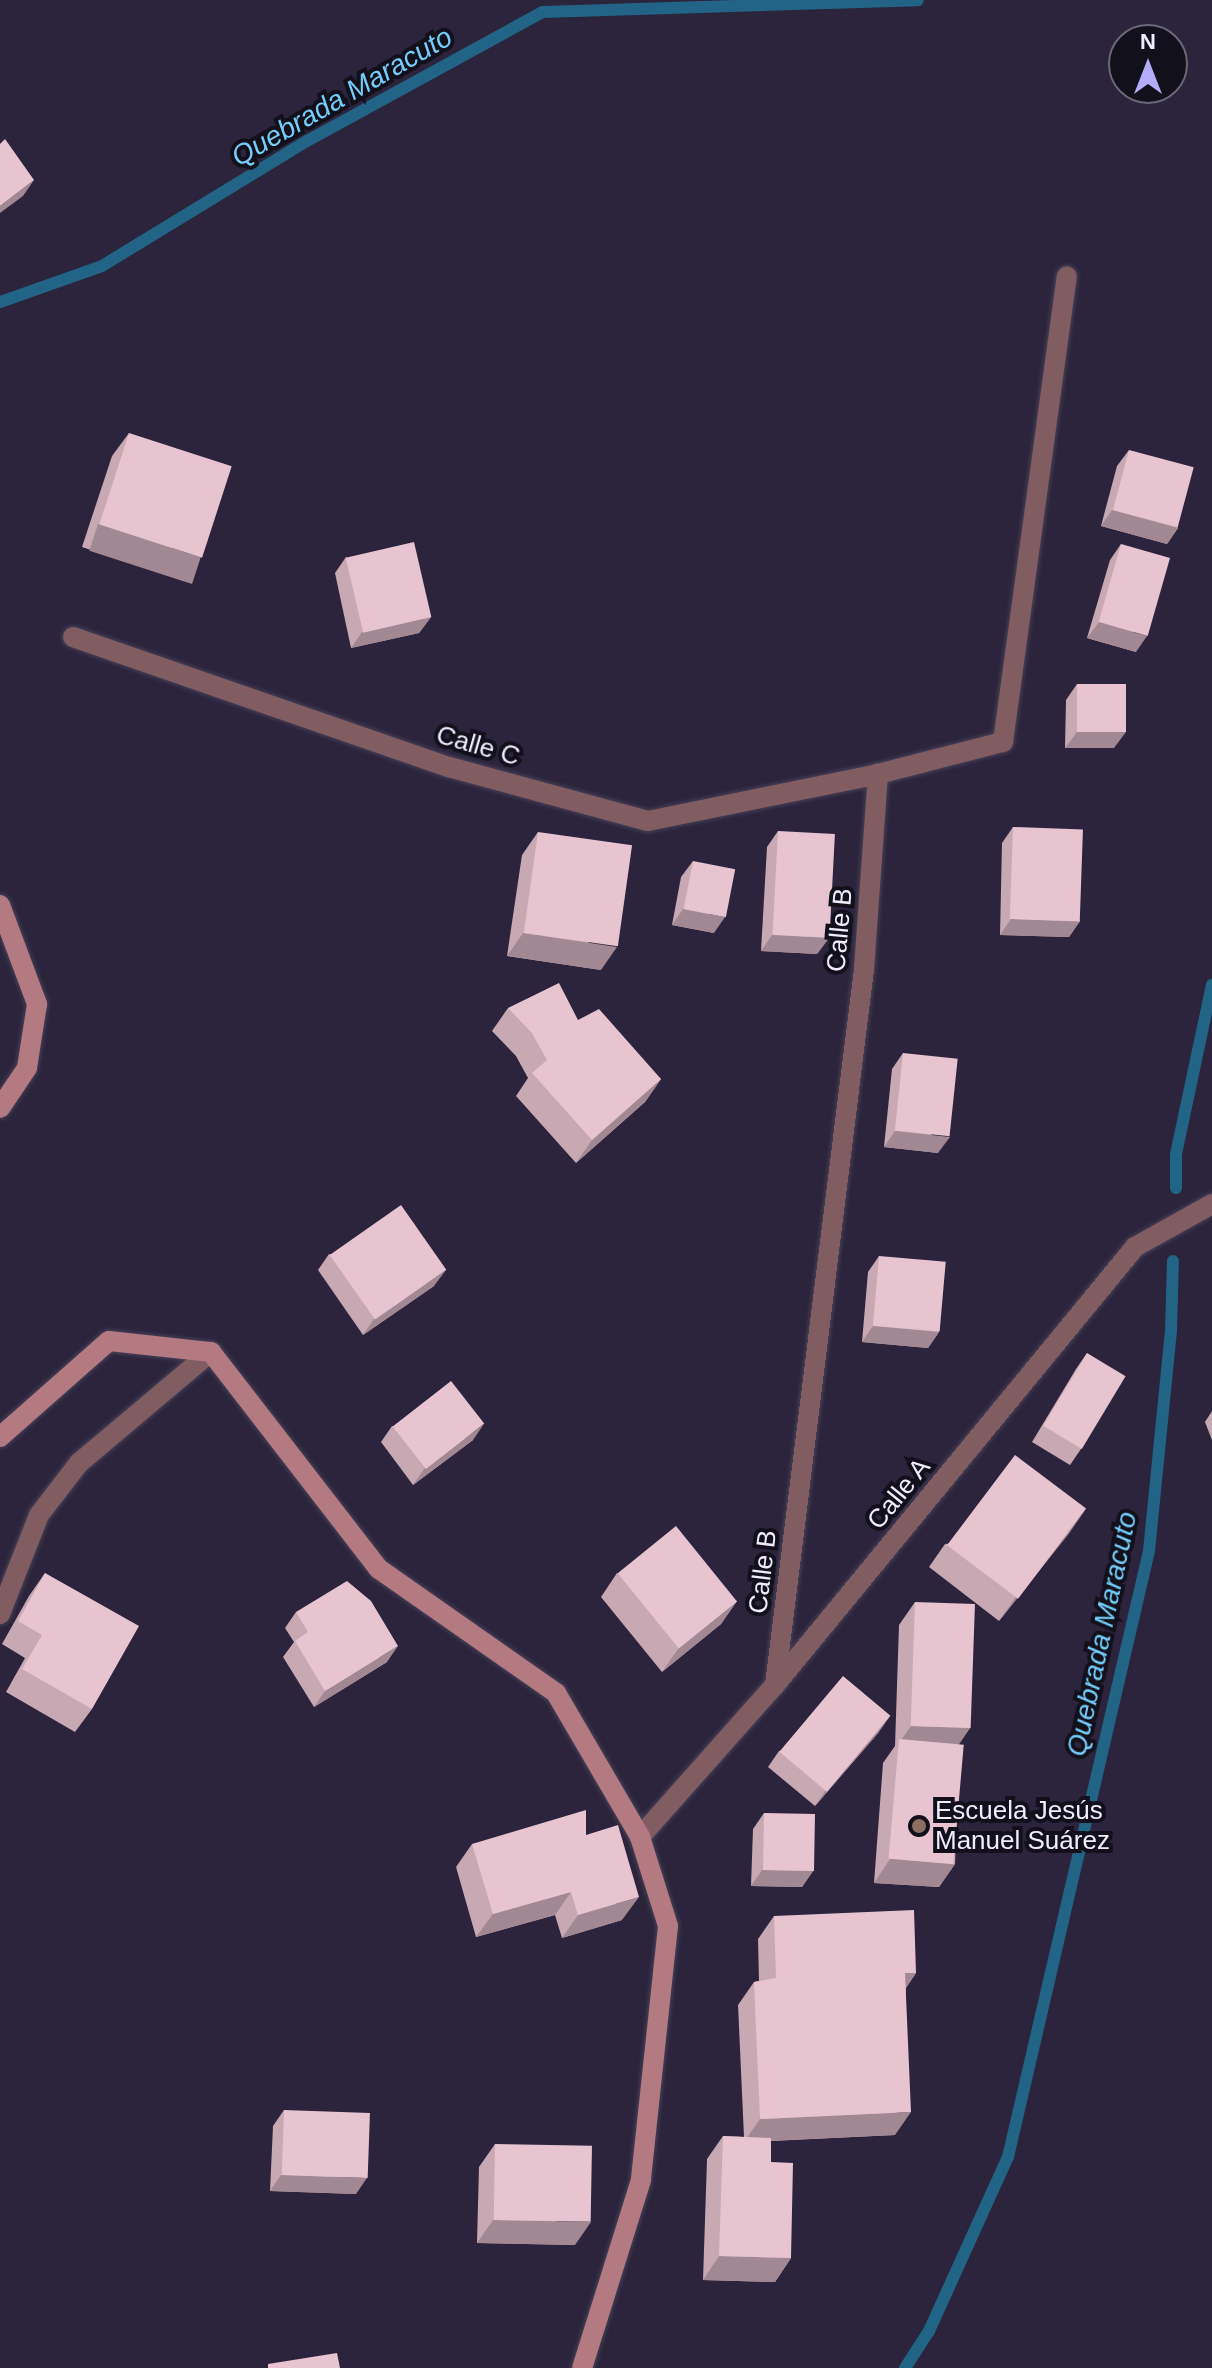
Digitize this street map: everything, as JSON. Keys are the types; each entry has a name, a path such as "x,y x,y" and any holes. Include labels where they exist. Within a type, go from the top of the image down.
{"street":[{"path":"878,774 1003,742 1067,276"},
{"name":"Calle C","path":"73,637 449,767 648,821 878,774"},
{"name":"Calle B","path":"775,1685 864,969 878,774"},
{"path":"0,905 37,1004 27,1068 0,1108"},
{"name":"Calle A","path":"640,1837 775,1685 1135,1247 1212,1204"},
{"path":"0,1437 109,1341 211,1352 379,1569 556,1693 640,1837 668,1926 641,2180 582,2368"},
{"path":"0,1614 39,1515 79,1463 211,1352"}],"building":[{"path":"5,139 34,180 0,206 0,144"},
{"path":"129,433 232,466 202,558 99,524"},
{"path":"1129,450 1194,467 1178,527 1113,510"},
{"path":"414,542 431,617 363,633 346,558"},
{"path":"1121,544 1170,558 1148,636 1099,622"},
{"path":"1077,684 1126,684 1126,732 1077,732"},
{"path":"1013,827 1083,829 1080,921 1010,919"},
{"path":"778,831 835,834 829,938 773,935"},
{"path":"538,832 632,845 618,946 524,933"},
{"path":"693,861 735,869 726,917 684,909"},
{"path":"559,983 578,1020 599,1009 661,1079 592,1140 532,1073 547,1060 532,1033 508,1008"},
{"path":"903,1053 958,1059 950,1136 895,1131"},
{"path":"401,1205 446,1270 375,1320 330,1255"},
{"path":"879,1256 946,1262 940,1332 873,1326"},
{"path":"1087,1353 1126,1376 1082,1449 1043,1426"},
{"path":"451,1381 484,1424 426,1469 393,1427"},
{"path":"1015,1455 1086,1509 1018,1599 947,1545"},
{"path":"676,1526 737,1601 679,1649 618,1573"},
{"path":"45,1573 139,1626 92,1709 22,1669 42,1635 18,1621"},
{"path":"347,1581 371,1601 398,1646 325,1691 295,1641 308,1632 296,1612"},
{"path":"915,1602 975,1604 971,1728 911,1726"},
{"path":"843,1676 890,1716 827,1792 779,1752"},
{"path":"899,1739 964,1745 953,1864 889,1859"},
{"path":"586,1810 586,1835 618,1825 639,1897 578,1915 571,1892 493,1914 472,1844"},
{"path":"764,1813 815,1814 814,1871 763,1870"},
{"path":"914,1910 916,1973 905,1973 911,2112 760,2119 754,1982 776,1978 774,1916"},
{"path":"284,2110 370,2113 368,2178 282,2175"},
{"path":"723,2136 771,2138 771,2162 793,2163 791,2258 719,2256"},
{"path":"495,2144 592,2146 591,2222 494,2220"},
{"path":"337,2353 340,2368 268,2368 268,2364"}],"waterway":[{"name":"Quebrada Maracuto","path":"0,302 102,266 307,141 543,12 918,0"},
{"name":"Quebrada Maracuto","path":"1176,1188 1176,1154 1212,985"},
{"name":"Quebrada Maracuto","path":"905,2368 929,2331 1008,2157 1149,1551 1171,1331 1173,1261"}],"place":[{"name":"Escuela Jesús Manuel Suárez","path":"919,1826"}]}
